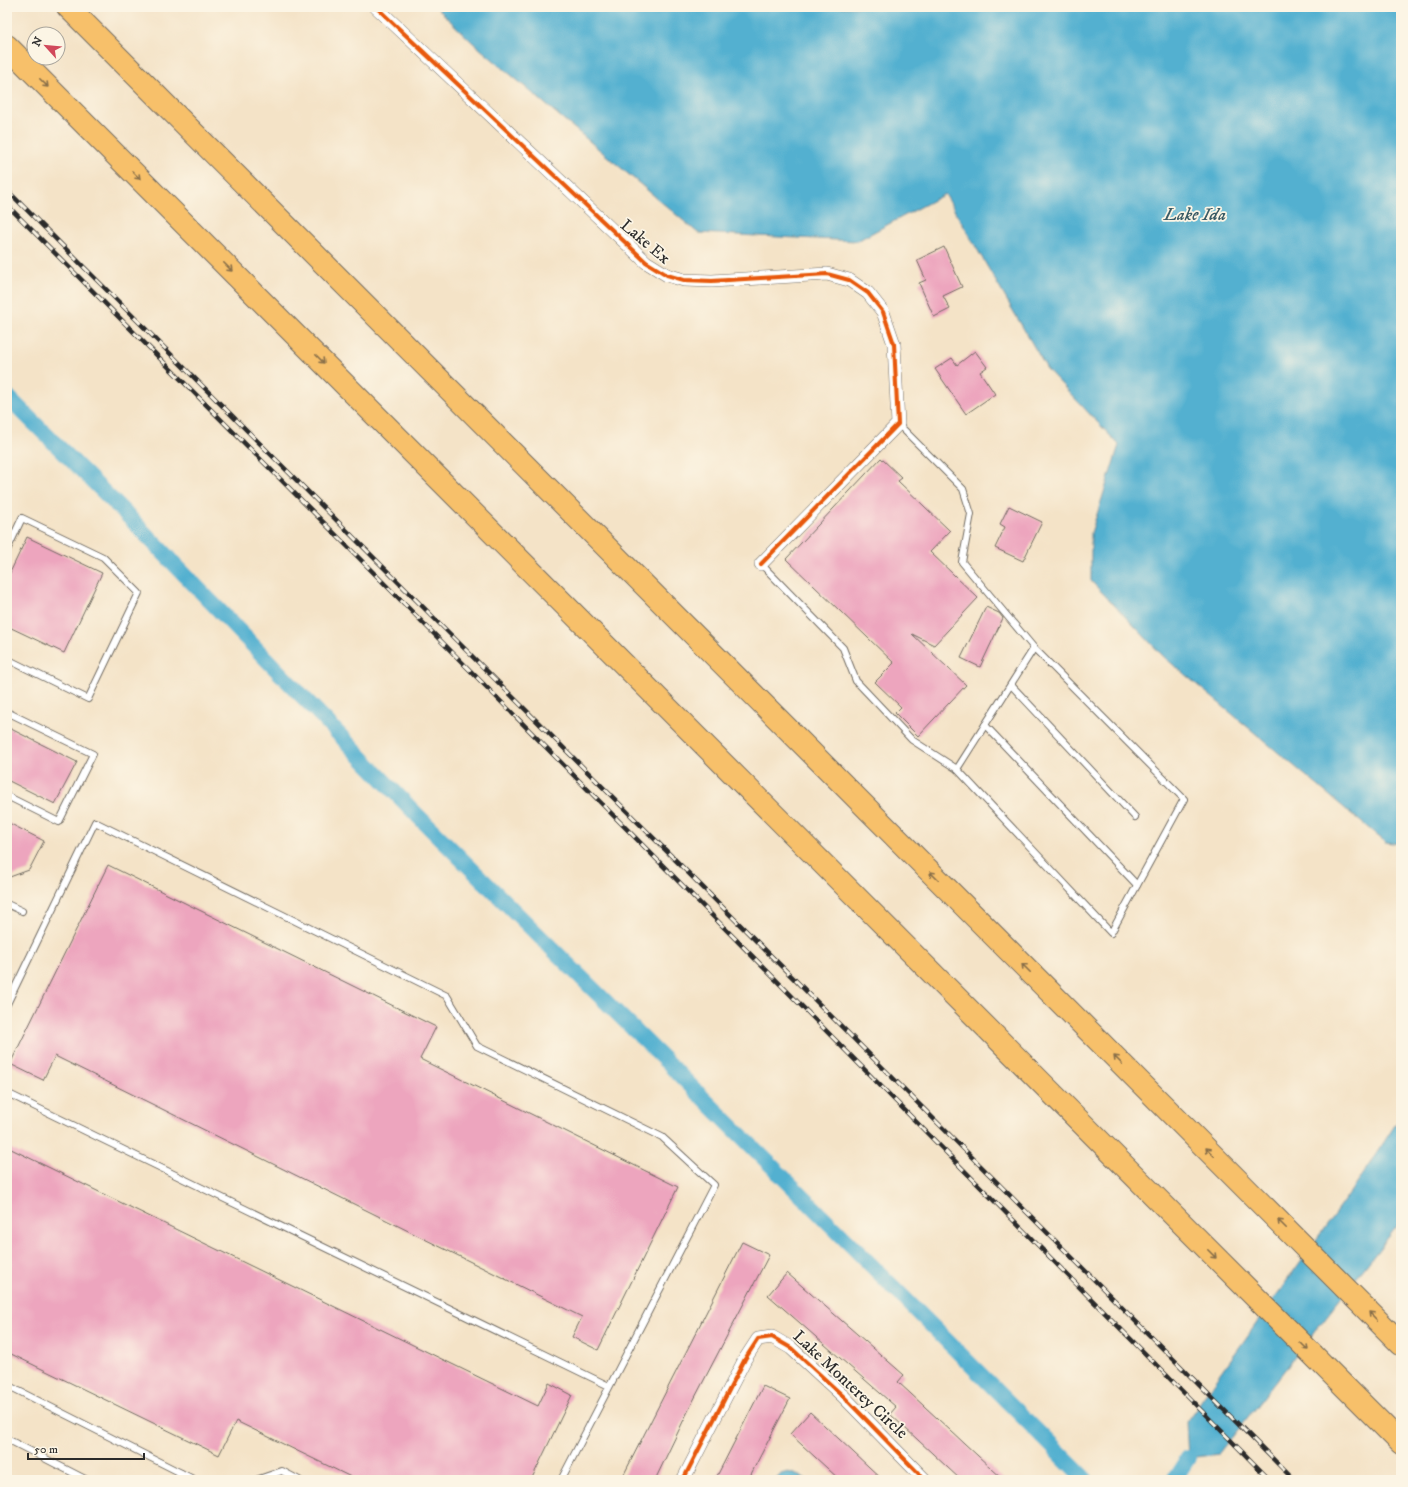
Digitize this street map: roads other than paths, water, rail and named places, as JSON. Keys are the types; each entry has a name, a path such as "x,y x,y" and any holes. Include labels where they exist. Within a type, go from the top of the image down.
{"highway":[{"path":"68,7 1401,1344"},
{"path":"7,46 1401,1443"}],"street":[{"name":"Lake Ex","path":"376,7 646,262 667,276 684,280 712,281 827,274 848,280 868,292 883,312 894,344 898,424"},
{"path":"761,564 898,424"},
{"name":"Lake Monterey Circle","path":"683,1480 745,1359 758,1339 772,1337 791,1348 843,1396 925,1480"}],"lane":[{"path":"761,564 843,648 856,681 912,740 957,769 1111,933 1184,799 1034,648 962,562 971,514 963,489 898,424"},
{"path":"7,550 22,518 104,557 139,593 88,699 7,659"},
{"path":"957,769 1034,648"},
{"path":"1011,685 1135,816"},
{"path":"7,712 94,754 60,822 7,796"},
{"path":"985,725 1137,885"},
{"path":"7,1004 95,822 447,996 477,1046 662,1137 714,1185 561,1480"},
{"path":"7,904 22,911"},
{"path":"7,1093 610,1386"},
{"path":"7,1386 195,1480"},
{"path":"7,1439 87,1480"},
{"path":"256,1480 282,1471 299,1480"},
{"path":"177,1480 181,1473"}],"water":[{"name":"Lake Ida","path":"436,7 1398,7 1401,9 1401,844 1385,842 1164,657 1091,581 1091,533 1119,445 1047,369 945,194 857,241 698,233 472,42"},
{"path":"1401,1116 1401,1221 1219,1454 1188,1458 1186,1422 1363,1174"},
{"path":"788,1472 807,1480 775,1480 781,1474"}],"waterway":[{"path":"7,396 127,515 417,815 790,1184 1086,1480"},
{"path":"1174,1480 1188,1458"}],"railway":[{"path":"7,190 1294,1480"},
{"path":"7,205 362,561 1270,1480"}]}
